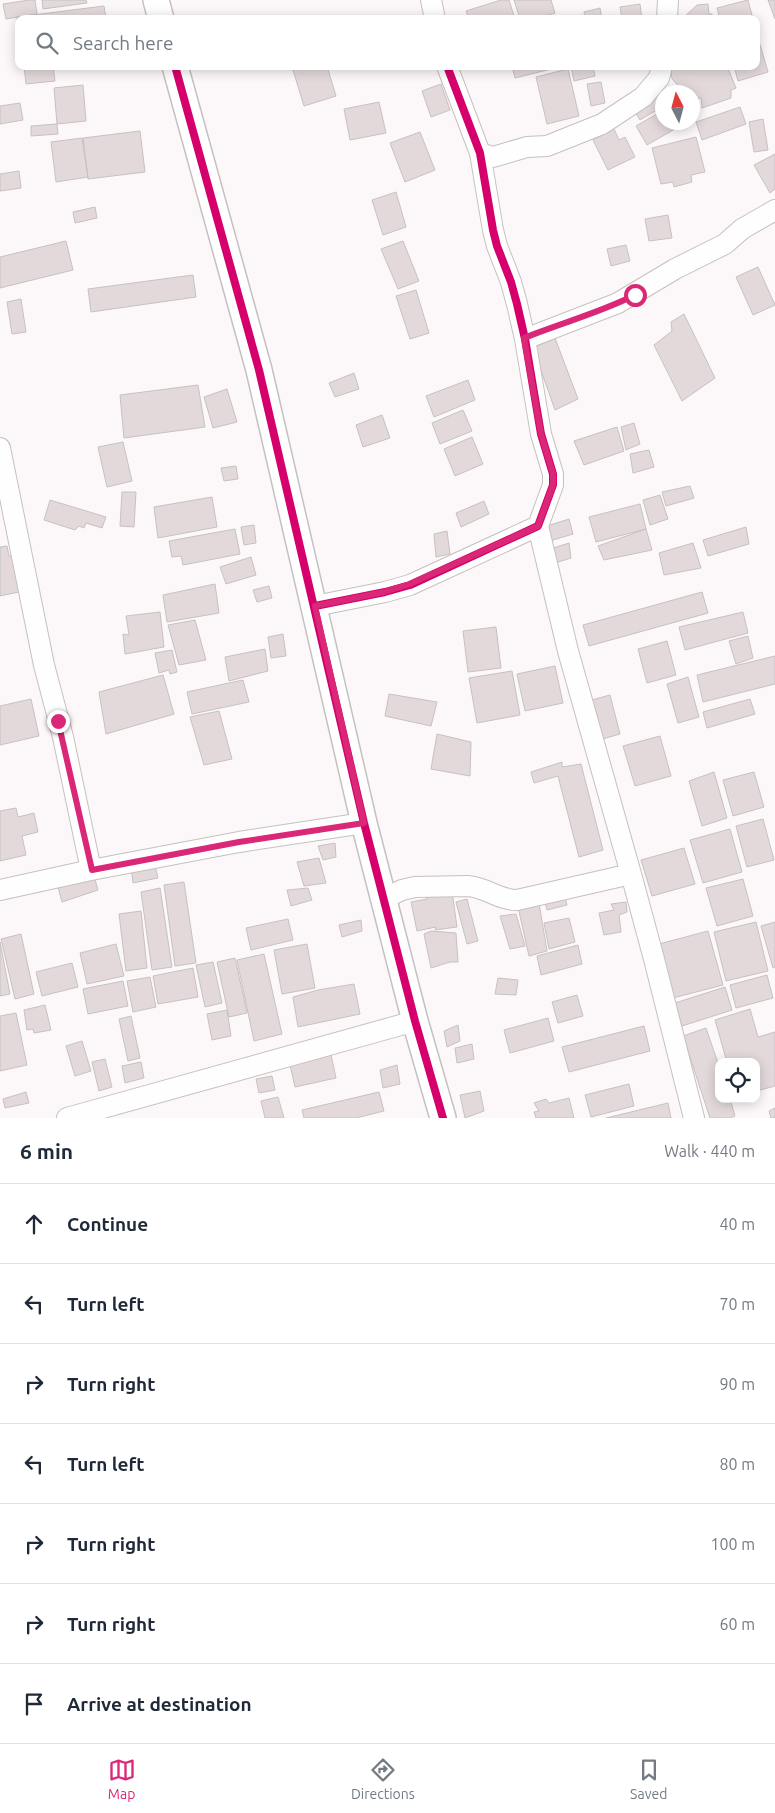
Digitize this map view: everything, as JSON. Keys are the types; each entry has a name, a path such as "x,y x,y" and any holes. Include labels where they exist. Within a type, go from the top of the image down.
{"street":[{"path":"156,0 160,15"},
{"path":"431,0 434,15"},
{"path":"176,70 259,370 364,823 415,1021 443,1118"},
{"path":"449,70 485,159 493,230 511,282 524,338 541,434 553,474 553,485 538,526 568,651 654,959 694,1118"},
{"path":"485,159 527,148 547,146 602,124 643,97 659,78 661,70"},
{"path":"524,338 618,303 675,269 725,244 742,229 775,210"},
{"path":"0,448 44,665 63,737 92,870"},
{"path":"315,606 384,592 410,584 538,526"},
{"path":"0,890 239,842 364,823"},
{"path":"383,898 415,887 476,886 506,899 517,900 631,874"},
{"path":"67,1118 415,1021"}],"building":[{"path":"35,0 37,14 15,15 15,18 6,19 3,4"},
{"path":"42,0 86,0 87,3 43,9"},
{"path":"501,0 509,0 514,15 468,15 466,11"},
{"path":"514,0 551,0 555,13 549,15 519,15"},
{"path":"748,0 752,15 719,15 717,8"},
{"path":"768,0 775,0 775,19"},
{"path":"640,4 641,15 621,15 620,7"},
{"path":"708,4 709,14 712,15 686,15 697,5"},
{"path":"104,6 105,15 33,15"},
{"path":"600,8 601,15 584,15 584,12"},
{"path":"760,45 768,72 738,81 735,70 760,70"},
{"path":"24,70 54,70 55,81 26,84"},
{"path":"293,70 328,70 336,96 304,106"},
{"path":"513,70 547,70 515,78"},
{"path":"568,70 579,116 547,124 536,77"},
{"path":"572,70 594,70 595,76 574,81"},
{"path":"671,70 729,70 736,88 731,90 731,98 702,108 700,85 678,85 672,79"},
{"path":"601,82 605,103 591,106 587,84"},
{"path":"441,84 450,110 431,117 422,91"},
{"path":"83,85 86,121 57,124 54,88"},
{"path":"655,96 655,111 640,120 634,110"},
{"path":"379,102 386,133 350,140 344,109"},
{"path":"20,103 23,120 0,124 0,106"},
{"path":"740,107 746,124 702,140 699,130 700,121"},
{"path":"655,115 655,130 673,130 647,145 636,126"},
{"path":"763,119 768,150 754,152 749,122"},
{"path":"57,124 58,134 31,136 31,126"},
{"path":"614,129 619,140 625,137 635,157 608,170 593,140"},
{"path":"140,131 145,172 88,179 83,138"},
{"path":"420,132 435,170 405,182 390,143"},
{"path":"696,137 705,172 691,175 692,182 674,187 673,182 661,184 652,148"},
{"path":"82,138 88,177 56,182 51,142"},
{"path":"775,154 775,189 770,193 754,165"},
{"path":"19,171 21,188 0,191 0,174"},
{"path":"396,192 406,227 383,235 372,200"},
{"path":"95,207 97,218 75,223 73,212"},
{"path":"668,215 672,238 649,241 645,219"},
{"path":"66,241 73,270 0,288 0,257"},
{"path":"403,241 419,281 398,289 381,249"},
{"path":"626,245 630,261 611,266 607,249"},
{"path":"758,267 775,305 753,315 736,277"},
{"path":"193,275 196,297 91,312 88,289"},
{"path":"416,290 429,333 410,339 396,296"},
{"path":"21,299 26,332 12,334 7,302"},
{"path":"684,314 715,378 682,401 654,345 672,331 671,322"},
{"path":"555,338 578,399 555,410 533,348"},
{"path":"354,373 359,389 335,397 329,383"},
{"path":"468,380 475,400 434,417 426,396"},
{"path":"198,385 205,427 124,438 120,395"},
{"path":"227,389 237,422 213,428 204,397"},
{"path":"463,410 472,431 440,444 432,423"},
{"path":"382,415 390,438 363,447 356,425"},
{"path":"634,423 640,444 626,450 621,427"},
{"path":"617,427 624,451 584,465 574,441"},
{"path":"472,437 483,464 455,476 444,449"},
{"path":"123,442 132,481 107,487 98,447"},
{"path":"649,450 654,467 633,473 630,454"},
{"path":"236,466 238,479 224,481 221,468"},
{"path":"690,486 694,498 666,506 662,492"},
{"path":"122,492 136,492 134,527 120,526"},
{"path":"660,495 668,519 650,525 643,500"},
{"path":"212,497 217,527 158,538 154,507"},
{"path":"50,500 106,517 102,528 86,523 84,528 79,526 75,530 44,520"},
{"path":"484,501 489,514 461,527 456,513"},
{"path":"640,504 646,529 596,542 589,517"},
{"path":"569,519 573,534 550,541 547,526"},
{"path":"254,525 256,543 244,545 241,527"},
{"path":"746,527 749,544 708,556 703,540"},
{"path":"235,529 240,554 183,565 181,556 172,557 169,541"},
{"path":"646,529 652,550 604,560 598,546"},
{"path":"447,531 450,554 436,557 434,534"},
{"path":"569,543 571,558 552,564 550,549"},
{"path":"693,543 701,568 664,575 659,553"},
{"path":"7,546 9,556 12,556 19,592 0,596 0,547"},
{"path":"251,557 256,575 226,584 220,567"},
{"path":"215,584 219,613 167,622 163,595"},
{"path":"269,586 272,598 257,602 253,590"},
{"path":"702,592 708,613 589,646 583,625"},
{"path":"160,612 164,647 125,654 123,634 129,635 126,616"},
{"path":"743,612 748,633 685,650 679,627"},
{"path":"195,620 206,660 179,665 168,625"},
{"path":"496,627 501,668 468,672 463,631"},
{"path":"283,634 286,656 271,658 268,637"},
{"path":"748,636 753,658 736,664 729,641"},
{"path":"667,641 676,675 647,683 638,649"},
{"path":"265,649 268,671 229,681 225,657"},
{"path":"172,650 177,672 170,674 169,670 159,673 155,653"},
{"path":"775,656 775,684 703,702 697,675"},
{"path":"555,666 563,703 525,711 517,674"},
{"path":"512,671 520,715 477,723 469,678"},
{"path":"163,675 174,714 106,734 99,692"},
{"path":"688,677 699,717 678,723 667,684"},
{"path":"243,680 249,702 192,714 187,692"},
{"path":"389,694 437,702 431,726 385,716"},
{"path":"610,695 620,734 599,740 588,701"},
{"path":"31,699 39,736 0,745 0,706"},
{"path":"750,699 755,714 707,728 703,712"},
{"path":"219,711 232,759 204,765 190,717"},
{"path":"437,734 471,742 470,776 431,769"},
{"path":"660,736 671,776 635,786 623,746"},
{"path":"562,762 562,767 581,764 603,850 579,857 558,776 534,783 531,772"},
{"path":"714,772 727,818 702,826 689,781"},
{"path":"754,772 764,807 733,816 723,780"},
{"path":"16,808 18,817 34,813 38,832 22,836 26,855 0,861 0,811"},
{"path":"763,819 774,860 747,867 736,826"},
{"path":"730,829 742,872 703,883 690,840"},
{"path":"335,843 336,857 323,860 318,846"},
{"path":"684,848 695,884 652,896 641,860"},
{"path":"319,858 326,883 304,886 297,862"},
{"path":"154,861 158,878 133,883 131,866"},
{"path":"94,876 98,890 62,902 58,887"},
{"path":"743,879 753,916 717,926 706,888"},
{"path":"184,882 196,963 175,966 164,885"},
{"path":"160,888 172,967 152,970 141,892"},
{"path":"308,888 312,900 291,906 287,890"},
{"path":"452,891 457,927 435,930 436,927 417,931 411,902 427,899 428,894"},
{"path":"564,892 567,905 547,910 544,898"},
{"path":"467,899 478,941 467,944 456,902"},
{"path":"626,902 627,912 619,915 621,932 604,935 599,913 614,910 611,904"},
{"path":"539,903 547,951 529,956 518,907"},
{"path":"141,911 147,968 126,971 119,914"},
{"path":"516,914 525,946 510,949 500,916"},
{"path":"569,918 575,942 549,949 544,923"},
{"path":"288,919 293,940 251,950 246,928"},
{"path":"361,920 362,931 342,937 339,925"},
{"path":"756,922 768,971 726,981 714,932"},
{"path":"775,922 775,967 773,968 761,926"},
{"path":"431,931 456,933 458,962 450,962 431,968 424,934"},
{"path":"708,931 723,985 673,998 659,944"},
{"path":"21,934 34,994 15,999 1,939"},
{"path":"0,942 10,994 0,996"},
{"path":"116,944 124,976 87,984 80,953"},
{"path":"307,944 315,988 282,994 274,950"},
{"path":"578,945 582,964 541,975 537,956"},
{"path":"264,954 282,1034 254,1041 237,960"},
{"path":"235,958 247,1013 229,1017 217,962"},
{"path":"213,962 222,1003 205,1007 196,965"},
{"path":"72,963 78,987 42,996 36,972"},
{"path":"193,968 198,997 158,1004 153,976"},
{"path":"767,975 773,998 736,1008 730,985"},
{"path":"150,977 156,1007 133,1012 127,981"},
{"path":"498,978 518,980 516,995 495,994"},
{"path":"123,981 128,1006 88,1014 83,989"},
{"path":"354,984 360,1014 298,1027 293,997 318,990"},
{"path":"725,987 732,1010 682,1026 675,1003"},
{"path":"577,995 583,1016 558,1023 552,1002"},
{"path":"45,1005 51,1030 34,1033 33,1029 27,1030 24,1010"},
{"path":"750,1009 758,1037 775,1032 775,1086 760,1090 760,1058 726,1058 715,1020"},
{"path":"227,1010 231,1036 212,1040 207,1014"},
{"path":"16,1013 27,1065 0,1071 0,1016"},
{"path":"131,1016 140,1058 128,1061 119,1019"},
{"path":"548,1018 554,1041 510,1053 504,1030"},
{"path":"458,1025 460,1041 447,1047 444,1031"},
{"path":"644,1026 650,1051 569,1072 562,1047"},
{"path":"706,1028 716,1058 715,1103 731,1103 735,1116 730,1118 710,1118 683,1036"},
{"path":"82,1041 91,1071 75,1076 66,1046"},
{"path":"472,1044 474,1059 457,1063 455,1048"},
{"path":"331,1055 336,1078 295,1087 290,1065"},
{"path":"105,1059 112,1087 99,1091 92,1062"},
{"path":"141,1062 144,1078 125,1083 122,1066"},
{"path":"397,1065 400,1084 383,1088 380,1070"},
{"path":"272,1076 275,1090 259,1093 256,1079"},
{"path":"629,1084 634,1106 591,1117 585,1095"},
{"path":"480,1091 484,1111 465,1118 460,1095"},
{"path":"26,1092 29,1103 5,1108 3,1099"},
{"path":"379,1092 384,1111 356,1118 304,1118 302,1110"},
{"path":"278,1097 284,1118 265,1118 261,1101"},
{"path":"569,1098 574,1118 536,1118 534,1112 539,1111 534,1103 546,1099 549,1103"},
{"path":"668,1103 671,1118 606,1118"},
{"path":"775,1108 775,1118 771,1118 769,1111"}],"cycle path":[{"path":"176,70 259,370 364,823 415,1021 443,1118"},
{"path":"315,606 410,585 538,526 553,485 553,474 541,434 525,339 511,282 493,230 480,153 449,70"}],"route":[{"path":"58,721 92,870 239,842 364,823 315,606 384,592 410,584 538,526 553,485 553,474 541,434 524,338 603,310 635,295"}]}
